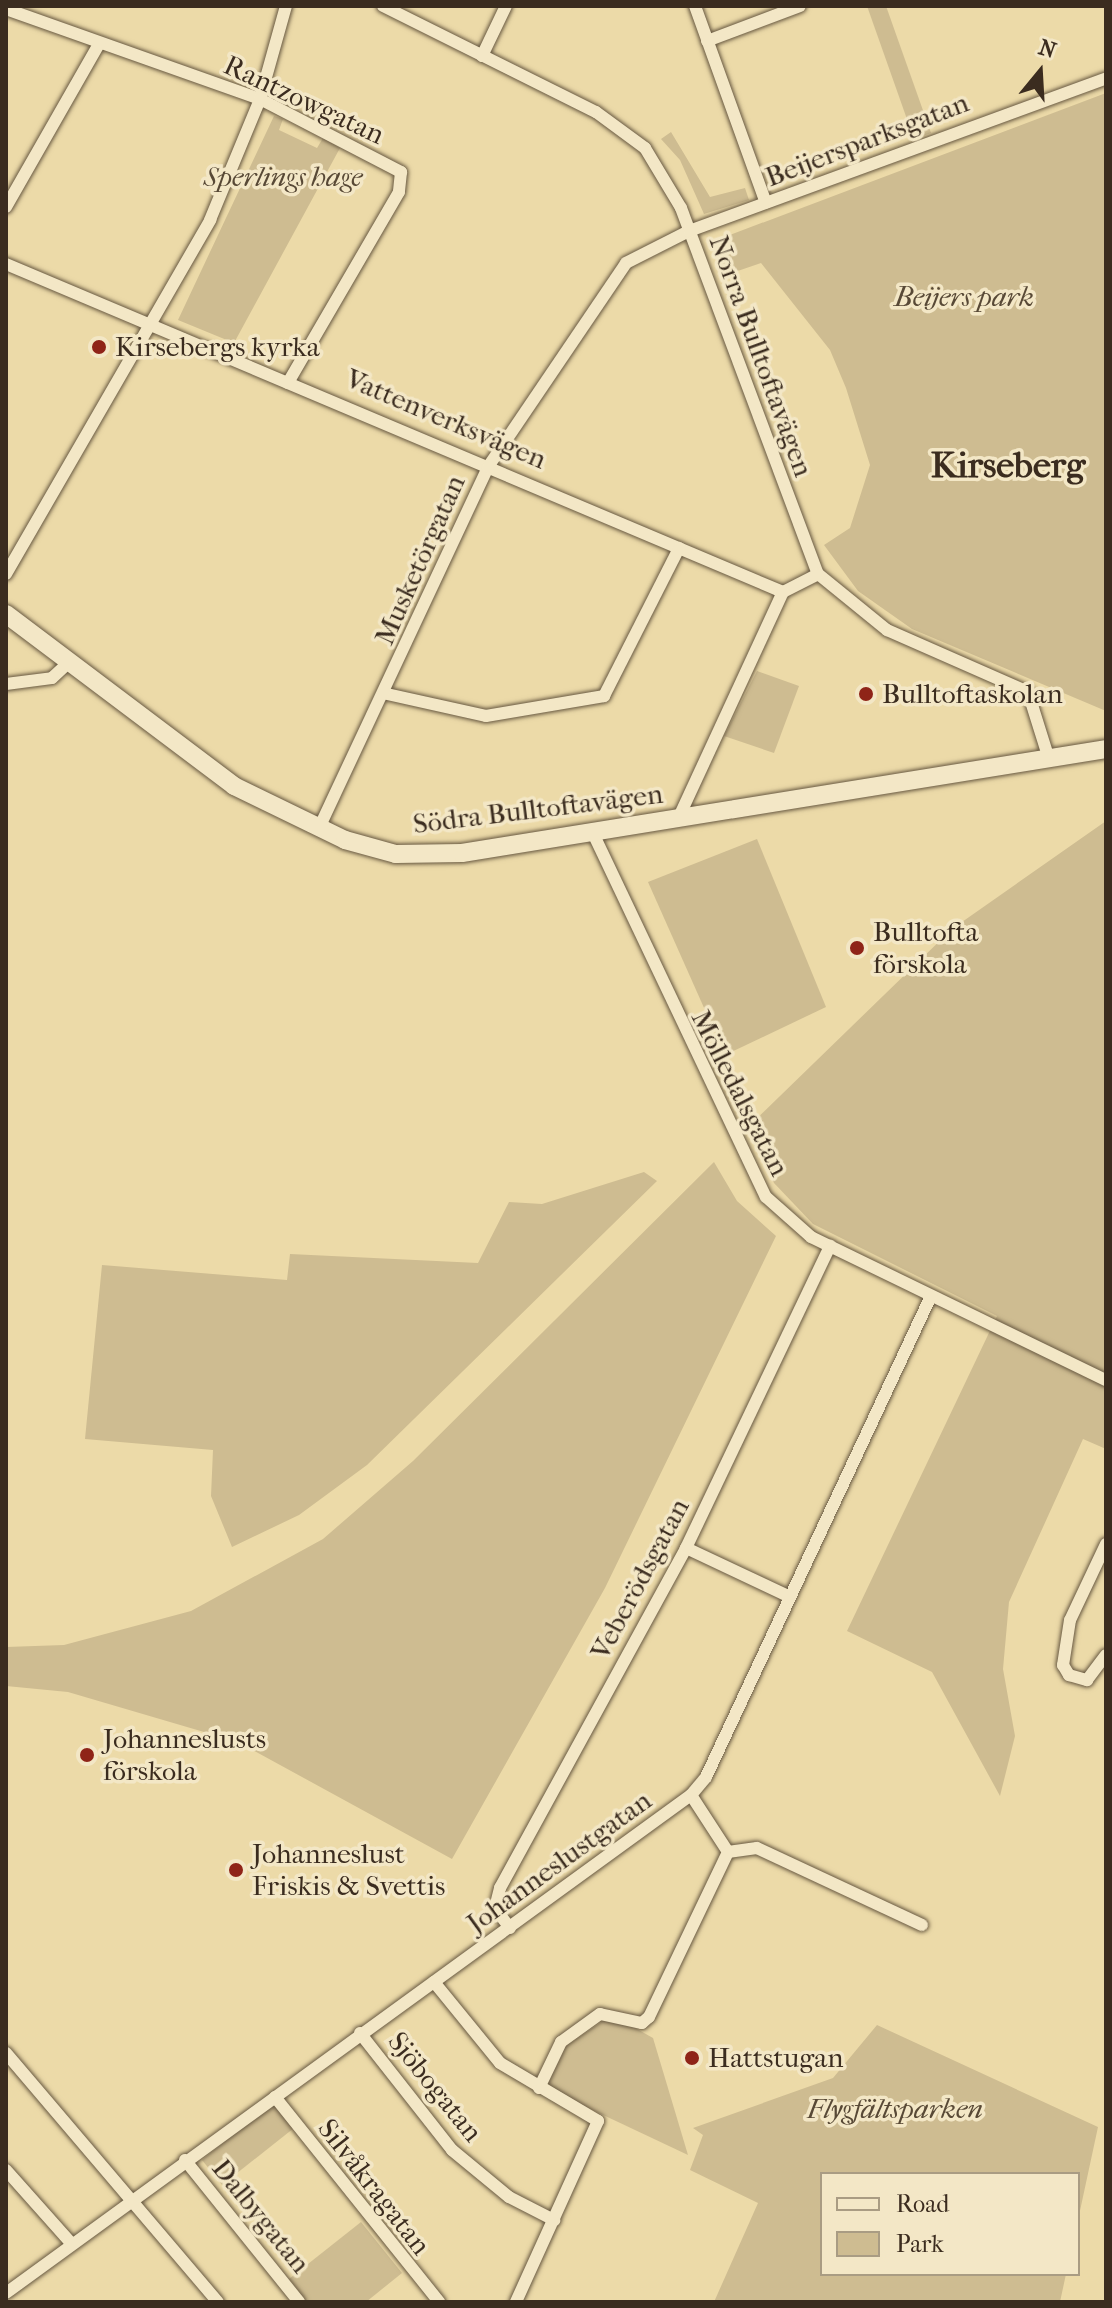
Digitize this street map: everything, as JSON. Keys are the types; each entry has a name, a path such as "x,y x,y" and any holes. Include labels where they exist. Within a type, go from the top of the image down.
{"street":[{"path":"6,574 154,325 210,220 260,99 286,6"},
{"name":"Norra Bulltoftavägen","path":"383,6 627,132 668,178 818,574"},
{"path":"482,56 506,6"},
{"path":"695,6 766,203"},
{"path":"707,41 800,6"},
{"name":"Rantzowgatan","path":"6,9 260,99 401,172 399,192 288,383"},
{"path":"6,207 99,44"},
{"name":"Beijersparksgatan","path":"689,231 1106,78"},
{"name":"Musketörgatan","path":"319,828 387,694 488,467 614,276 634,257 689,231"},
{"name":"Vattenverksvägen","path":"6,264 783,592"},
{"path":"387,694 486,716 604,696 679,548"},
{"path":"678,819 783,592 818,574 887,630 1022,687 1036,705 1048,756 1106,749"},
{"name":"Södra Bulltoftavägen","path":"6,614 234,786 319,828 373,849 423,855 678,819 1048,756"},
{"path":"6,684 52,678 69,662"},
{"name":"Mölledalsgatan","path":"592,831 755,1180 782,1215 830,1246 1106,1380"},
{"name":"Veberödsgatan","path":"510,1928 495,1908 500,1888 686,1548 830,1246"},
{"name":"Johanneslustgatan","path":"6,2293 133,2197 691,1795 706,1777 931,1296"},
{"path":"1106,1544 1073,1613 1063,1665 1069,1675 1087,1680 1106,1655"},
{"path":"686,1548 790,1597"},
{"path":"691,1795 728,1852"},
{"path":"728,1852 757,1848 922,1925"},
{"path":"539,2088 561,2042 600,2014 642,2023 728,1852"},
{"path":"434,1982 482,2046 539,2088 598,2121 516,2302"},
{"name":"Sjöbogatan","path":"360,2033 452,2150 509,2197 554,2220"},
{"path":"6,2053 133,2197 218,2302"},
{"name":"Silvåkragatan","path":"275,2097 439,2302"},
{"name":"Dalbygatan","path":"185,2160 299,2302"},
{"path":"6,2170 71,2243"}],"green space":[{"path":"867,6 886,6 931,133 914,139"},
{"name":"Beijers park","path":"1106,93 1106,711 912,629 858,591 824,545 850,528 870,465 846,388 830,350 761,263 726,275 714,241"},
{"name":"Sperlings hage","path":"274,116 283,119 279,130 317,148 323,138 340,148 234,343 178,320"},
{"path":"671,132 710,197 745,188 749,200 704,214 680,160 661,139"},
{"path":"757,671 799,686 774,753 724,736"},
{"path":"1106,821 1106,1449 1083,1439 1009,1602 1003,1669 1015,1736 1000,1796 932,1672 847,1631 997,1316 813,1224 774,1183 746,1129 952,929"},
{"path":"757,839 826,1007 725,1055 648,882"},
{"path":"714,1162 737,1201 776,1236 605,1588 452,1859 238,1742 68,1692 6,1686 6,1647 64,1645 191,1611 323,1539 413,1461"},
{"path":"644,1172 657,1181 367,1465 299,1515 232,1547 211,1496 213,1450 85,1439 102,1265 287,1280 290,1254 478,1263 509,1202 542,1204"},
{"path":"612,2015 653,2038 688,2155 546,2088 566,2046"},
{"name":"Flygfältsparken","path":"877,2025 1098,2127 1080,2211 1080,2172 820,2172 820,2276 1066,2276 1060,2302 714,2302 758,2203 690,2170 703,2135 693,2128 833,2078"},
{"path":"273,2102 294,2128 222,2185 202,2160"},
{"path":"361,2222 402,2273 366,2302 307,2302 289,2279"}],"place":[{"name":"Kirsebergs kyrka","path":"99,347"},
{"name":"Bulltoftaskolan","path":"866,694"},
{"name":"Bulltofta förskola","path":"857,948"},
{"name":"Johanneslusts förskola","path":"87,1755"},
{"name":"Johanneslust Friskis & Svettis","path":"236,1870"},
{"name":"Hattstugan","path":"692,2058"}],"district":[{"name":"Kirseberg","path":"1008,466"}]}
